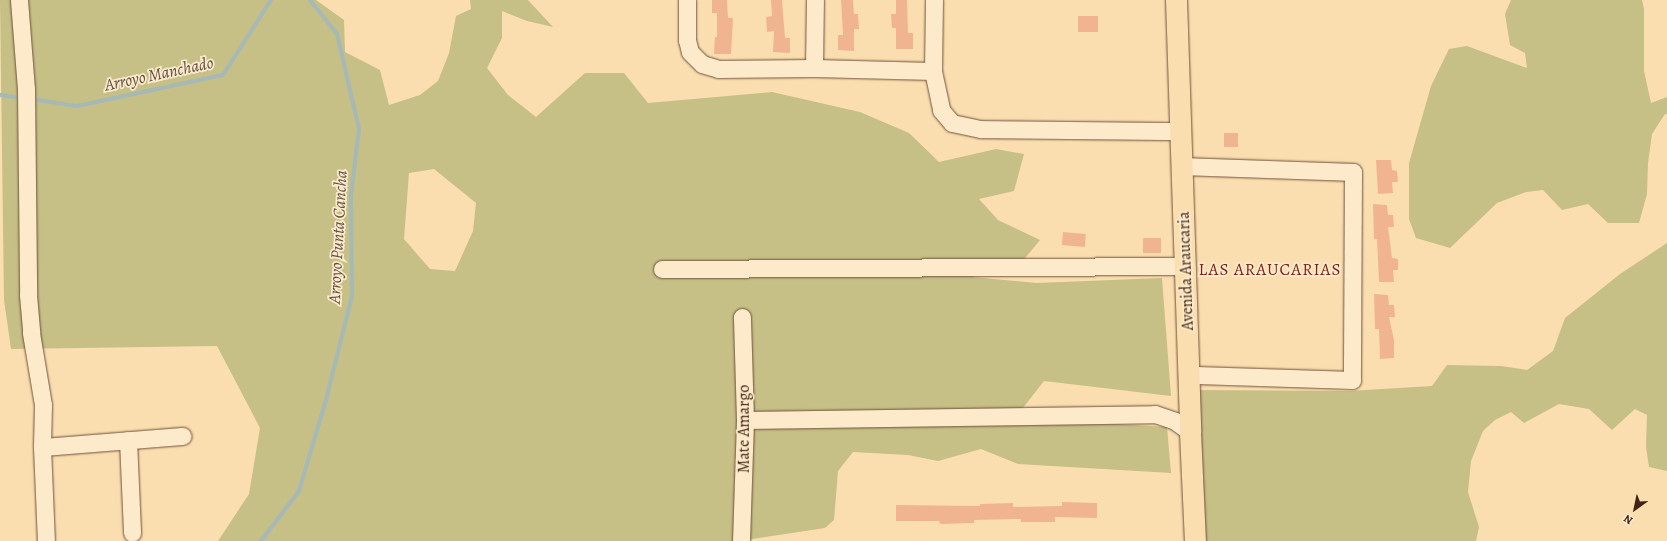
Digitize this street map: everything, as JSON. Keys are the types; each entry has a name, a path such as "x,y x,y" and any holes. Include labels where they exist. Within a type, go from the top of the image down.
{"main road":[{"name":"Avenida Araucaria","path":"1176,0 1195,541"}],"street":[{"path":"19,0 26,89 28,295 31,334 43,405 42,447 46,541"},
{"path":"687,0 687,40 690,52 702,64 718,69 814,68 932,71"},
{"path":"814,68 815,0"},
{"path":"934,0 932,71 941,110 952,123 981,130 1181,131"},
{"path":"1182,166 1353,172 1352,380 1189,375"},
{"path":"662,269 1186,266"},
{"name":"Mate Amargo","path":"741,541 745,420 742,317"},
{"path":"745,420 1155,414 1175,421 1190,432"},
{"path":"42,447 183,436"},
{"path":"128,440 132,532"}],"shaded area":[{"path":"0,0 316,0 344,20 345,52 380,70 389,105 420,95 438,81 449,53 456,16 471,9 470,0 528,0 553,27 527,21 502,11 502,38 487,68 508,95 536,117 585,73 624,73 648,103 772,92 860,112 909,133 939,162 996,149 1024,154 1014,191 979,199 998,220 1040,240 1017,268 972,277 1037,283 1162,278 1171,396 1044,381 1015,418 1167,427 1171,473 1018,464 981,449 938,461 908,455 853,452 838,471 834,520 825,528 739,541 218,541 249,494 260,428 217,346 11,349 4,300","holes":["434,169 476,203 473,231 455,271 430,269 404,239 409,173"]},
{"path":"1511,0 1642,0 1644,9 1644,71 1651,103 1667,97 1667,114 1665,114 1652,134 1648,163 1647,194 1639,223 1608,223 1588,204 1562,210 1543,190 1526,192 1497,203 1450,248 1416,238 1409,219 1409,163 1431,86 1449,49 1467,46 1527,68 1525,53 1510,45 1505,14"},
{"path":"1667,243 1667,471 1649,467 1646,447 1647,415 1635,409 1612,430 1589,409 1559,404 1524,423 1511,412 1495,420 1483,431 1471,461 1468,492 1479,527 1476,541 1195,541 1198,390 1349,391 1432,386 1447,365 1501,366 1527,370 1553,351 1565,318 1620,274"}],"building":[{"path":"712,0 727,0 728,18 733,18 731,54 714,54 715,37 717,37 717,13 712,13"},
{"path":"771,0 782,0 785,38 790,38 790,53 773,52 774,31 767,32 766,17 772,16"},
{"path":"841,0 853,0 854,14 858,14 859,29 854,29 854,51 838,50 838,35 843,35"},
{"path":"896,0 907,0 908,33 913,33 913,49 896,49 896,28 892,28 891,14 896,14"},
{"path":"1078,16 1098,16 1098,32 1078,32"},
{"path":"1224,133 1238,133 1238,147 1224,147"},
{"path":"1376,160 1391,160 1392,170 1397,171 1398,182 1392,182 1393,193 1378,194"},
{"path":"1373,204 1387,205 1388,215 1393,215 1394,227 1388,227 1392,258 1398,259 1398,270 1393,270 1394,282 1379,282 1377,239 1374,239"},
{"path":"1063,232 1086,234 1085,247 1062,245"},
{"path":"1143,238 1161,238 1161,253 1143,253"},
{"path":"1374,294 1388,295 1389,305 1394,305 1395,317 1389,317 1394,340 1394,358 1380,359 1379,329 1375,329"},
{"path":"1062,502 1097,503 1097,518 1055,517 1055,522 1021,522 1021,519 974,520 974,523 940,524 939,521 896,521 896,505 980,506 980,504 1013,503 1013,507 1062,506"}],"waterway":[{"name":"Arroyo Manchado","path":"38,100 77,106 223,75 271,0"},
{"name":"Arroyo Punta Cancha","path":"261,541 299,491 326,400 352,296 351,195 359,129 337,34 310,0"},
{"name":"Arroyo Manchado","path":"0,95 15,97"}],"district":[{"name":"LAS ARAUCARIAS","path":"1270,270"}]}
